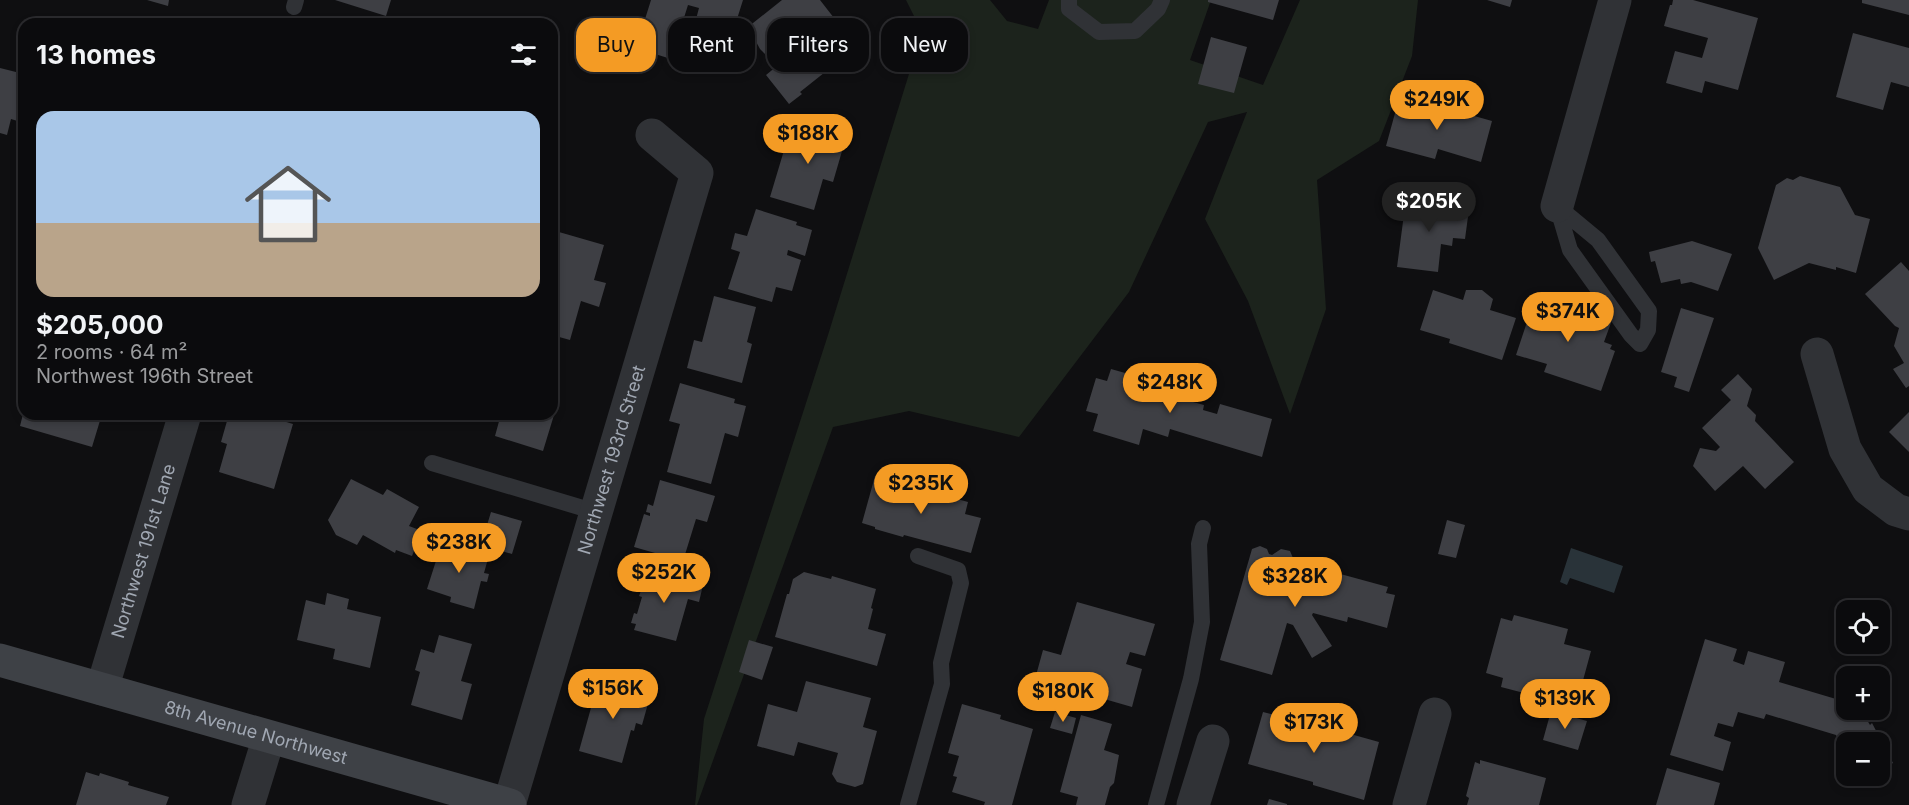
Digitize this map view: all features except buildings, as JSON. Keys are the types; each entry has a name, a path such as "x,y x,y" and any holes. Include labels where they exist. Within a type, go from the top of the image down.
{"main road":[{"name":"8th Avenue Northwest","path":"0,660 509,805"}],"street":[{"path":"1557,206 1615,0"},
{"name":"Northwest 193rd Street","path":"509,805 697,173 652,135"},
{"path":"1817,354 1845,449 1868,489 1896,510 1909,514"},
{"name":"Northwest 191st Lane","path":"102,689 183,420"},
{"path":"1409,805 1435,714"},
{"path":"248,805 269,736"},
{"path":"1193,805 1213,741"}],"lane":[{"path":"1069,0 1069,9 1099,32 1135,31 1158,9 1162,0"},
{"path":"1557,206 1598,240 1648,311 1648,330 1640,344 1630,335 1570,250 1557,206"},
{"path":"432,463 596,512"},
{"path":"1156,805 1191,679 1202,622 1199,544 1203,528"},
{"path":"908,805 942,684 941,663 961,583 958,570 918,556"}],"shaded area":[{"path":"906,0 990,0 1007,21 1038,29 1049,0 1211,0 1190,60 1263,85 1300,0 1418,0 1412,56 1379,141 1317,180 1326,309 1290,414 1248,301 1205,219 1247,112 1208,122 1129,292 1019,437 909,411 833,427 697,805 695,805 704,719 828,335 910,72 968,72 968,18 915,18"},
{"path":"1571,548 1623,566 1614,593 1570,578 1567,585 1560,582"}]}
